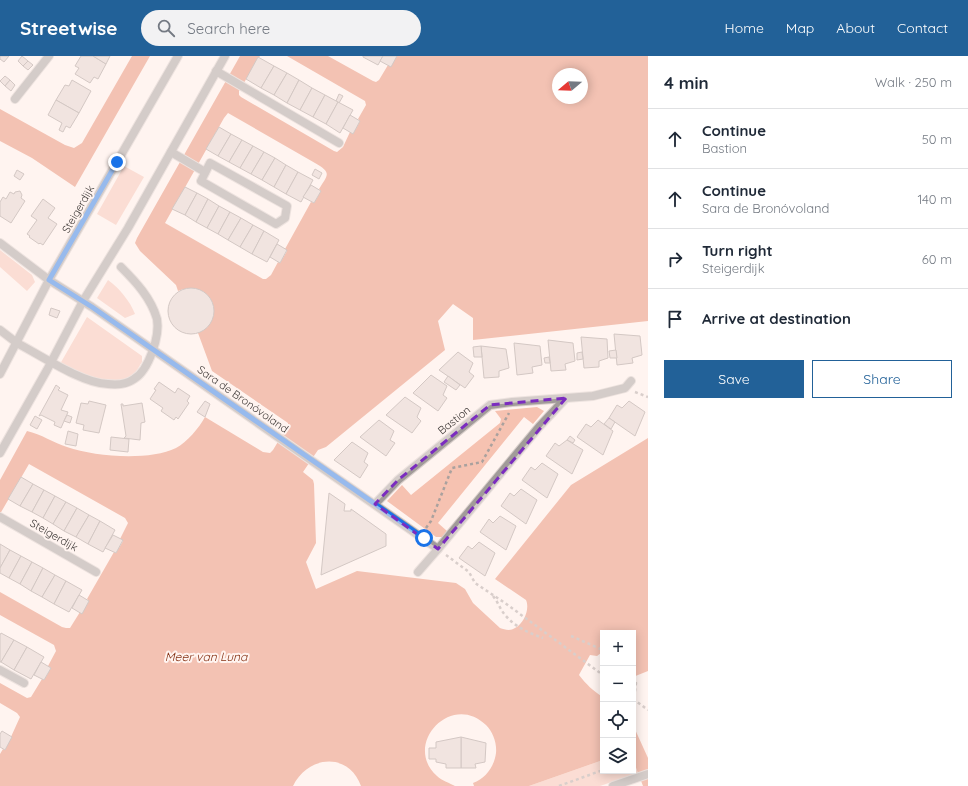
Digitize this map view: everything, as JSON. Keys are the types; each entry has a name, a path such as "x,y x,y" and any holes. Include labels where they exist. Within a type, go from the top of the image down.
{"street":[{"path":"15,99 49,56"},
{"name":"Steigerdijk","path":"0,374 49,280 178,56"},
{"path":"0,453 52,362 83,301 128,228 225,56"},
{"path":"216,71 339,143"},
{"path":"171,152 205,172"},
{"path":"210,163 287,206 285,218 276,224 201,181 205,172 210,163"},
{"name":"Sara de Bronóvoland","path":"0,243 49,280 83,301 375,504"},
{"path":"0,330 17,342 52,362 88,380 106,385 124,384 135,379 144,369 153,350 158,332 157,320 152,306 145,294 121,267"},
{"name":"Bastion","path":"375,504 398,480 490,405 593,396 625,388 631,381"},
{"path":"418,572 539,427 566,398"},
{"path":"375,504 438,548"},
{"name":"Steigerdijk","path":"0,517 96,572"},
{"path":"0,670 24,683"},
{"path":"613,786 648,774"}],"path":[{"path":"424,538 426,528 431,521 452,468 482,462 507,418 512,402"},
{"path":"438,548 469,572 475,583 505,603 600,673"},
{"path":"490,593 499,603 504,614 522,630 543,638"},
{"path":"571,636 600,648"},
{"path":"636,701 648,710"},
{"path":"559,786 600,771"}],"highlighted area":[{"path":"566,398 438,549 375,504 398,480 490,405"}],"shaded area":[{"path":"124,166 144,177 116,225 97,214"},
{"path":"0,250 32,275 35,282 27,291 0,267"},
{"path":"108,280 124,295 135,314 125,318 97,298"},
{"path":"87,317 142,356 142,362 136,372 129,379 118,382 110,382 92,378 60,364"},
{"path":"537,407 544,411 533,424 524,417 438,523 447,531 442,537 436,537 387,501 402,485 411,495 500,423 501,419 495,411"},
{"path":"600,761 600,774 635,774 600,786 529,786"}],"water":[{"path":"132,56 150,56 75,187 32,158 0,141 0,109 65,145 74,148 82,143"},
{"name":"Meer van Luna","path":"240,56 260,56 239,91 239,95 241,97 337,152 343,147 350,132 353,134 360,121 358,119 366,105 365,101 287,56 328,56 376,82 379,80 388,65 397,56 648,56 648,321 473,340 473,318 453,304 438,321 445,350 326,447 318,450 303,472 313,480 314,484 316,543 306,562 316,589 357,571 456,583 465,589 473,603 500,628 510,630 518,626 525,616 527,611 526,600 495,579 571,485 648,438 648,671 636,676 636,630 600,630 600,654 597,656 590,655 579,675 600,695 600,761 529,786 474,786 473,783 482,778 489,771 493,763 496,753 495,742 493,734 486,725 472,716 459,714 446,718 435,726 428,737 425,750 428,764 437,776 455,786 361,786 355,775 347,767 338,763 328,762 318,763 308,768 293,786 0,786 0,754 3,749 5,750 20,717 17,713 0,703 0,683 27,698 31,697 51,668 48,666 56,651 54,645 0,615 0,592 62,627 70,628 80,612 82,613 89,601 87,599 114,552 116,553 123,541 120,539 128,523 125,518 29,464 0,514 0,480 27,431 62,445 92,453 122,456 152,455 176,448 192,434 205,417 263,452 270,453 288,425 288,423 212,371 198,333 207,326 212,318 214,309 212,301 207,294 199,290 189,288 178,291 176,285 140,251 135,243","holes":["228,113 324,169 327,174 319,189 321,191 314,203 311,202 285,249 287,251 280,263 278,262 271,275 266,279 263,279 165,223"]},
{"path":"636,732 648,758 648,786 643,786 636,768"}],"building":[{"path":"0,56 9,56 4,62 0,59"},
{"path":"22,56 28,61 23,66 18,61"},
{"path":"81,56 93,56 106,64 98,79 94,77 90,83 75,74 79,68 75,66"},
{"path":"93,56 110,56 106,64"},
{"path":"363,56 383,56 378,65"},
{"path":"383,56 397,56 391,67 380,61"},
{"path":"258,57 274,66 261,88 246,79"},
{"path":"28,61 33,65 28,70 23,66"},
{"path":"274,66 287,73 274,95 261,88"},
{"path":"287,73 299,80 287,103 274,95"},
{"path":"5,76 10,80 5,86 0,81"},
{"path":"10,80 15,85 11,91 5,86"},
{"path":"72,80 91,91 79,113 56,100 65,85 69,86"},
{"path":"299,80 312,88 300,110 287,103"},
{"path":"312,88 325,95 313,117 300,110"},
{"path":"339,94 343,96 339,103 336,101"},
{"path":"325,95 338,102 326,124 313,117"},
{"path":"56,100 79,113 70,128 66,126 63,132 59,130 62,123 48,115"},
{"path":"338,102 353,110 340,133 326,124"},
{"path":"350,115 360,121 353,134 343,128"},
{"path":"219,127 231,134 218,156 206,149"},
{"path":"231,134 242,140 229,162 218,156"},
{"path":"242,140 253,146 240,168 229,162"},
{"path":"253,146 264,152 251,174 240,168"},
{"path":"264,152 275,158 262,180 251,174"},
{"path":"275,158 286,165 274,187 262,180"},
{"path":"286,165 298,172 286,194 274,187"},
{"path":"315,169 322,173 319,179 312,175"},
{"path":"17,170 24,174 20,180 14,176"},
{"path":"298,172 313,180 301,202 286,194"},
{"path":"311,185 321,191 314,203 303,197"},
{"path":"185,187 197,193 185,215 172,209"},
{"path":"20,191 22,195 21,198 25,201 11,223 0,216 0,202 3,197 6,199 10,192 14,194 15,192"},
{"path":"197,193 208,199 196,222 185,215"},
{"path":"43,199 55,208 48,218 57,224 43,245 40,243 39,244 27,234 37,220 31,216"},
{"path":"208,199 219,206 207,228 196,222"},
{"path":"219,206 230,212 218,234 207,228"},
{"path":"230,212 241,218 228,240 218,234"},
{"path":"241,218 253,225 240,247 228,240"},
{"path":"253,225 264,231 252,254 240,247"},
{"path":"264,231 279,240 267,262 252,254"},
{"path":"277,244 287,250 280,263 270,257"},
{"path":"196,288 208,294 213,302 213,320 208,328 200,333 186,334 174,328 169,320 168,306 174,294 182,289"},
{"path":"51,308 60,311 57,318 49,315"},
{"path":"614,334 640,336 642,355 632,358 633,363 617,365"},
{"path":"581,337 607,339 608,358 599,361 599,367 584,368"},
{"path":"548,340 573,343 575,361 565,364 566,370 551,371"},
{"path":"514,343 540,346 542,365 532,367 533,373 517,375"},
{"path":"481,346 506,349 509,368 499,371 499,377 484,378"},
{"path":"481,346 482,357 474,357 473,347"},
{"path":"616,350 617,358 610,358 609,351"},
{"path":"458,352 473,363 469,372 474,376 465,388 439,370"},
{"path":"582,352 583,359 577,360 577,353"},
{"path":"549,357 550,363 545,363 544,358"},
{"path":"431,375 447,386 443,395 447,398 438,411 413,393"},
{"path":"448,376 460,385 456,390 444,382"},
{"path":"159,382 175,393 178,388 190,396 187,401 189,403 178,419 176,417 174,420 161,411 163,408 150,399"},
{"path":"56,385 60,388 58,390 68,395 61,410 68,412 61,428 54,425 55,422 41,415 39,416"},
{"path":"405,397 421,408 417,417 421,421 412,433 386,415"},
{"path":"89,401 106,405 99,433 83,430 84,425 76,423 81,403 88,404"},
{"path":"205,401 210,404 205,417 197,412"},
{"path":"629,401 645,412 635,436 609,418 617,405 622,408"},
{"path":"142,403 145,422 141,423 140,440 124,438 126,436 121,404 123,404 123,406"},
{"path":"67,415 72,417 70,423 64,421"},
{"path":"35,416 42,420 37,429 30,425"},
{"path":"609,418 615,422 611,429 604,424"},
{"path":"379,420 394,431 390,440 395,443 386,456 360,437"},
{"path":"598,420 613,431 603,455 577,437 586,424 591,427"},
{"path":"68,431 78,434 76,446 65,444"},
{"path":"570,436 575,440 573,443 567,440"},
{"path":"111,437 129,439 128,452 110,450"},
{"path":"567,440 583,450 572,474 546,456 555,443 559,446"},
{"path":"352,442 368,453 364,462 368,465 360,478 334,460"},
{"path":"542,463 558,474 547,498 522,480 531,467 535,470"},
{"path":"21,477 33,484 20,506 8,499"},
{"path":"33,484 44,490 32,512 20,506"},
{"path":"521,489 537,500 526,524 501,506 510,493 514,496"},
{"path":"44,490 55,496 43,518 32,512"},
{"path":"329,493 345,504 344,511 351,511 351,509 386,534 386,546 321,575"},
{"path":"55,496 66,502 53,524 43,518"},
{"path":"66,502 77,508 64,531 53,524"},
{"path":"77,508 89,515 76,537 64,531"},
{"path":"89,515 100,521 88,544 76,537"},
{"path":"500,516 516,526 506,550 480,532 489,519 493,523"},
{"path":"100,521 115,530 103,552 88,544"},
{"path":"113,535 123,540 116,553 105,548"},
{"path":"479,542 495,553 485,576 459,558 468,546 472,549"},
{"path":"0,544 10,550 0,568"},
{"path":"10,550 21,556 9,578 0,573 0,568"},
{"path":"21,556 32,562 20,584 9,578"},
{"path":"32,562 43,568 31,591 20,584"},
{"path":"43,568 55,575 42,597 31,591"},
{"path":"55,575 66,581 54,604 42,597"},
{"path":"66,581 82,590 69,612 54,604"},
{"path":"79,595 89,601 82,614 72,608"},
{"path":"1,633 14,640 0,662 0,635"},
{"path":"14,640 27,647 14,670 1,662"},
{"path":"27,647 44,657 31,679 14,670"},
{"path":"41,662 51,668 44,680 34,675"},
{"path":"2,731 12,737 5,750 0,747 0,734"},
{"path":"461,737 486,743 485,762 475,764 476,768 461,768"},
{"path":"461,737 461,768 446,768 446,764 436,762 436,759 429,759 429,748 436,748 436,742"}],"route":[{"path":"117,162 49,280 92,307 424,538"}]}
